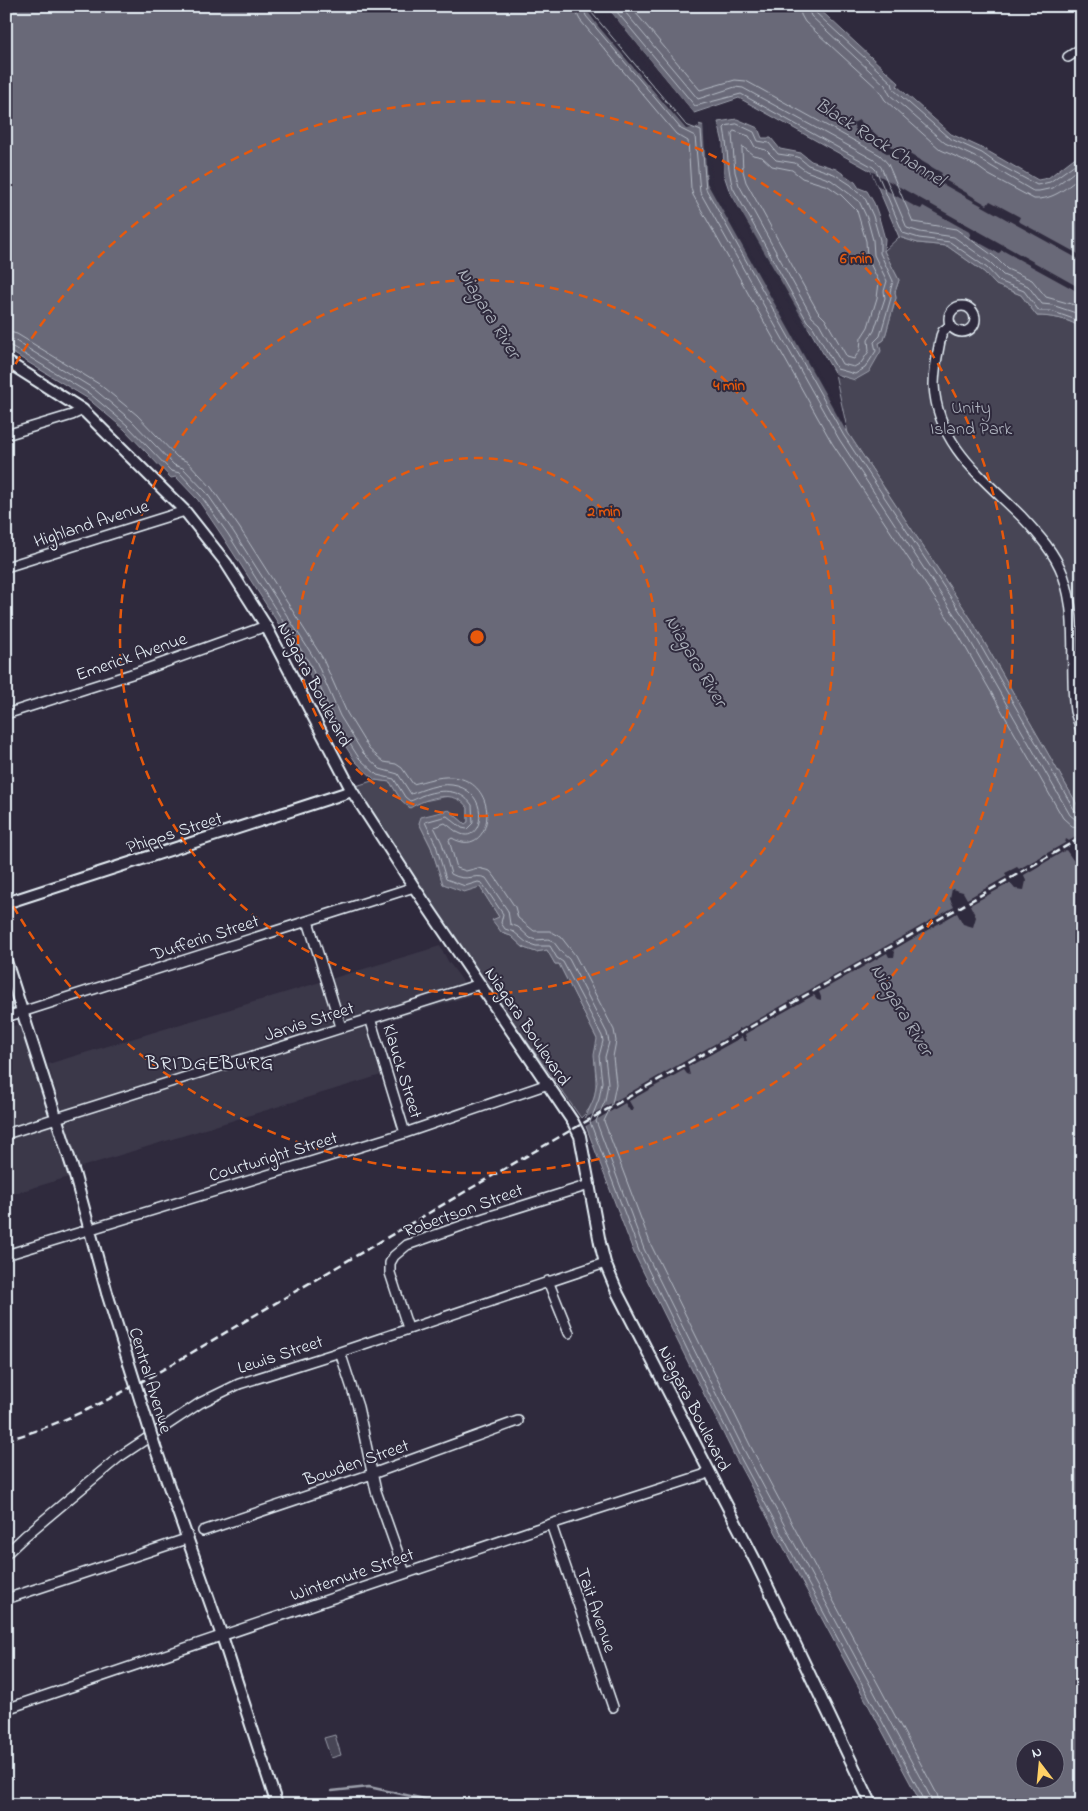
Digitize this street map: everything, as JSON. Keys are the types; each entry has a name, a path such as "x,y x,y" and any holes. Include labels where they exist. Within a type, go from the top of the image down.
{"main road":[{"name":"Niagara Boulevard","path":"6,361 83,410 185,511 226,563 266,626 352,791 414,887 573,1122 580,1136 605,1263 618,1294 770,1589 872,1805"},
{"name":"Phipps Street","path":"6,903 352,791"},
{"name":"Central Avenue","path":"6,960 57,1118 155,1447 186,1539 222,1636 278,1805"}],"street":[{"path":"1068,57 1082,48"},
{"path":"951,325 943,331 941,336 935,372 938,409 946,431 958,452 1034,530 1060,566 1069,604 1074,640 1075,706 1082,733"},
{"path":"6,435 83,410"},
{"name":"Highland Avenue","path":"6,567 185,511"},
{"name":"Emerick Avenue","path":"6,714 138,672 266,626"},
{"name":"Dufferin Street","path":"6,1017 414,887"},
{"path":"308,921 341,1027"},
{"name":"Jarvis Street","path":"6,1134 480,984"},
{"name":"Klauck Street","path":"370,1018 405,1133"},
{"name":"Courtwright Street","path":"6,1255 405,1133 548,1084"},
{"name":"Robertson Street","path":"408,1328 390,1273 390,1263 394,1256 407,1245 481,1219 589,1185"},
{"name":"Lewis Street","path":"6,1554 119,1457 200,1403 239,1384 605,1263"},
{"path":"548,1281 569,1333"},
{"path":"340,1352 358,1407 372,1474 405,1574"},
{"name":"Bowden Street","path":"203,1531 372,1474 518,1421"},
{"name":"Wintemute Street","path":"6,1709 551,1524 703,1475 709,1471"},
{"name":"Tait Avenue","path":"551,1524 613,1707"},
{"path":"6,1599 186,1539"}],"shaded area":[{"path":"440,946 448,961 473,995 377,1024 391,1072 78,1168 48,1064"},
{"path":"23,1023 72,1176 6,1196 6,1028"}],"green space":[{"name":"Unity Island Park","path":"899,237 918,243 947,246 984,272 996,285 1021,295 1037,316 1067,320 1082,329 1082,813 971,619 848,433 835,374 884,340 899,280 884,251"},
{"path":"375,780 390,782 401,800 421,801 452,797 463,802 468,808 468,822 465,824 449,810 419,823 431,847 443,884 461,889 480,887 499,917 493,920 502,933 511,936 524,948 536,952 547,950 555,964 559,964 598,1041 595,1062 596,1090 594,1100 581,1118 388,844 353,787"},
{"path":"335,1735 341,1755 331,1758 324,1738"}],"water":[{"name":"Niagara River","path":"6,6 593,6 690,122 706,126 710,186 848,433 971,619 1082,813 1082,1805 922,1805 734,1455 634,1253 584,1121 594,1098 597,1082 594,1055 597,1039 559,964 555,964 547,950 536,952 524,948 511,936 502,933 492,920 499,917 480,887 464,892 443,884 431,847 419,823 421,817 449,810 465,824 468,822 468,808 455,798 440,797 432,798 410,808 401,800 390,782 375,780 355,761 330,722 306,667 198,500 176,477 171,478 124,429 87,398 6,349"},
{"name":"Black Rock Channel","path":"606,6 816,6 899,83 897,86 951,134 984,149 1038,180 1048,178 1082,152 1082,329 1067,320 1037,316 1021,295 996,285 984,272 947,246 918,243 899,237 871,171 739,98 694,113"},
{"path":"737,119 758,128 762,138 771,138 780,149 801,153 811,161 836,169 855,182 859,188 867,191 874,203 885,239 884,251 899,280 884,340 879,343 881,351 869,372 855,380 835,374 809,329 803,325 729,190 724,175 723,143 718,122"}],"pier":[{"path":"584,6 596,6 691,121 699,122 699,127 686,129 598,26"},
{"path":"603,6 606,6 694,115"},
{"path":"716,120 718,125 720,142 715,123"},
{"path":"859,120 891,147 904,154 906,152 942,173 940,177 987,205 990,201 1020,217 1018,221 1082,256 1082,261 883,151 855,129 853,123"},
{"path":"703,123 708,126 712,185 846,425 846,431 707,183"},
{"path":"720,144 724,182 833,372 844,379 833,375 807,331 801,326 727,191 721,175"},
{"path":"871,171 1082,289 1082,294 1002,250 999,253 996,252 969,237 971,233 923,206 921,209 914,206 877,185"},
{"path":"1082,833 1082,842 1074,846 1080,857 1078,862 1073,860 1066,850 1024,875 1026,881 1024,890 1015,889 1010,883 970,905 976,917 973,927 963,924 957,913 893,950 895,952 894,957 889,957 887,953 819,992 821,1000 817,999 814,995 745,1034 747,1041 744,1041 742,1037 688,1067 690,1075 684,1070 629,1101 633,1108 632,1111 630,1111 625,1103 584,1127 582,1120 739,1030 739,1028 741,1029 954,907 950,899 952,889 963,892 967,899 1007,876 1005,873 1017,867 1019,869 1065,843 1066,839 1069,841"}],"waterway":[{"path":"332,1791 369,1787 452,1805"}],"railway":[{"path":"6,1440 64,1420 148,1378 578,1126 1082,837"}],"district":[{"name":"BRIDGEBURG","path":"210,1062"}]}
